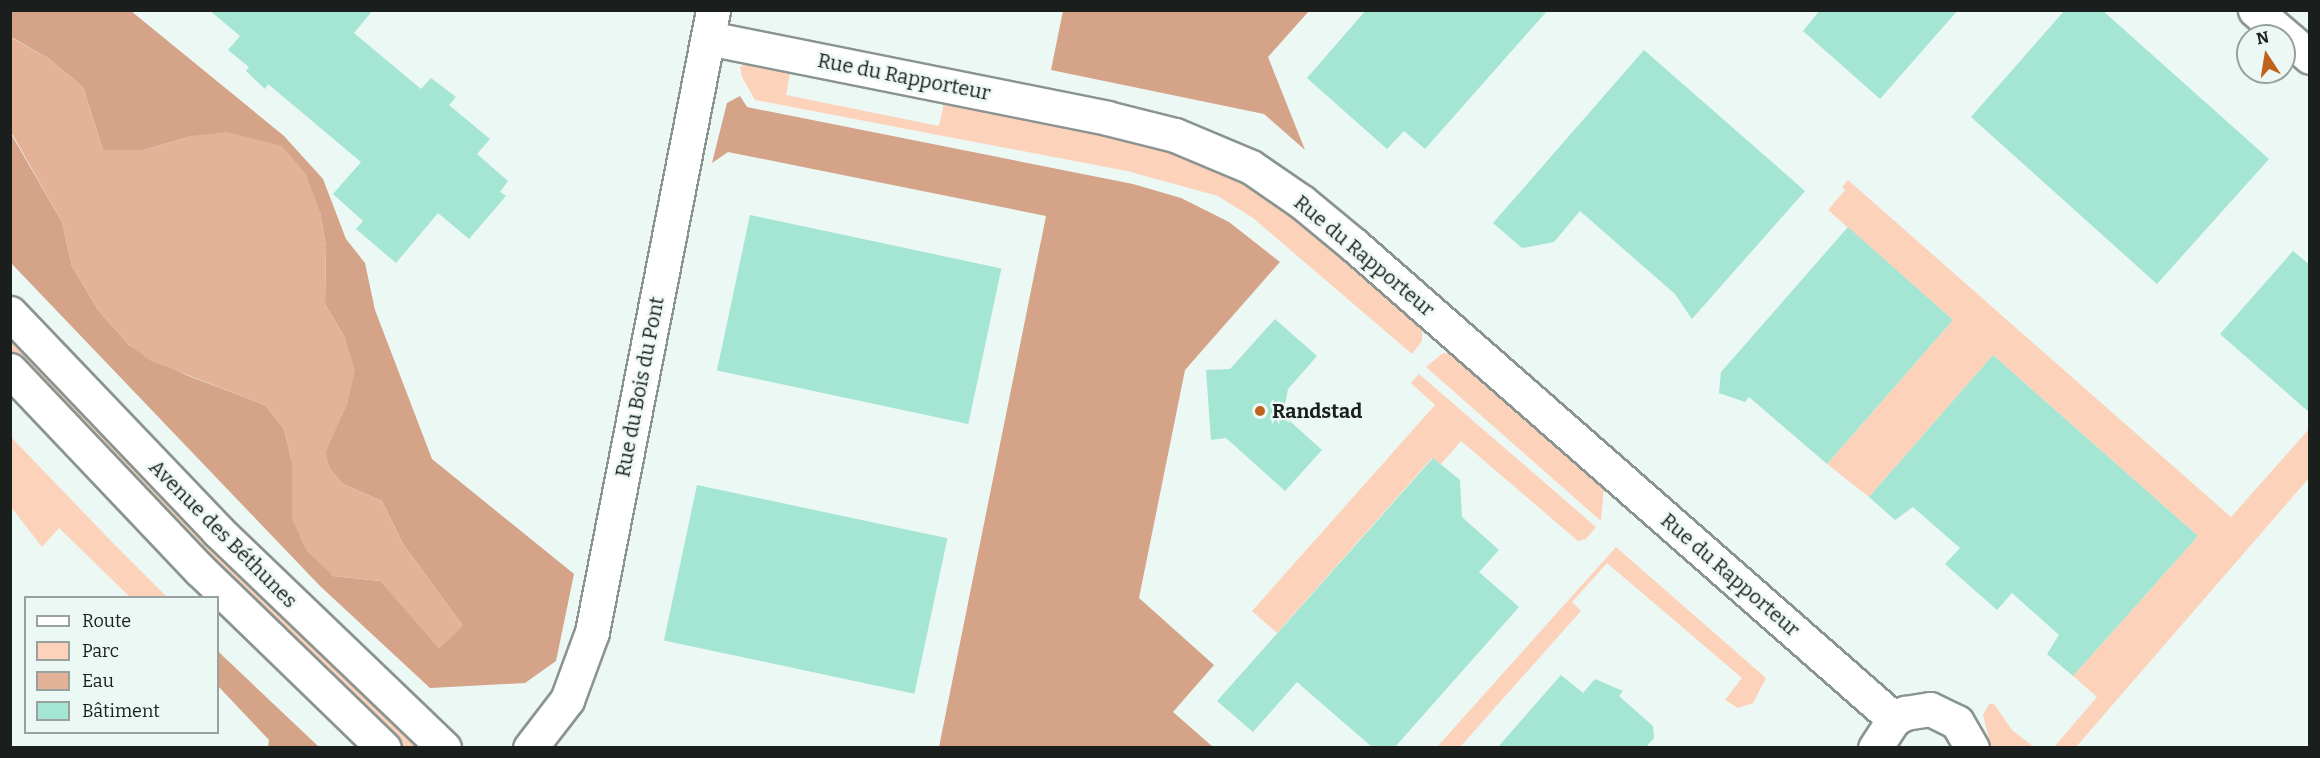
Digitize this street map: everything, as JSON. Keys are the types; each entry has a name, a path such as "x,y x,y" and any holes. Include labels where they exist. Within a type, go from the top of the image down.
{"street":[{"path":"2255,10 2310,57"},
{"name":"Rue du Rapporteur","path":"711,24 1175,135 1251,167 1302,202 1347,239 1894,718"},
{"name":"Rue du Bois du Pont","path":"530,747 567,700 592,632 711,24"},
{"name":"Avenue des Béthunes","path":"10,313 218,531 444,747"},
{"name":"Avenue des Béthunes","path":"10,370 200,570 384,747"},
{"path":"1875,747 1894,718 1917,710 1942,712 1956,722 1971,747"}],"green space":[{"path":"745,64 790,73 786,95 939,126 944,103 1141,142 1194,159 1280,204 1314,230 1422,326 1422,341 1412,354 1253,218 1218,196 1127,171 755,100 742,77 740,67"},
{"path":"1848,180 2231,517 2309,429 2309,478 2076,747 2054,747 2097,697 2073,676 2198,536 1993,355 1869,497 1827,464 1953,320 1828,210 1845,190 1842,187"},
{"path":"10,328 429,747 389,748 10,369"},
{"path":"1443,353 1453,354 1604,487 1601,521 1426,367"},
{"path":"1419,374 1596,527 1586,539 1578,541 1461,441 1441,464 1432,458 1277,633 1252,611 1435,405 1411,383"},
{"path":"10,436 166,596 129,596 59,528 42,547 11,507"},
{"path":"1616,547 1766,678 1753,703 1738,708 1725,700 1742,678 1607,563 1572,602 1581,611 1460,747 1437,747"},
{"path":"1989,704 1994,704 2012,730 2034,747 1991,747 1983,715"}],"shaded area":[{"path":"11,11 131,11 284,136 323,179 346,239 365,263 375,310 432,459 574,574 556,661 525,683 430,688 320,586 11,263 10,132 62,222 72,266 98,310 129,345 186,375 265,405 284,429 292,462 292,519 333,576 380,581 463,626 403,544 382,501 343,484 329,468 325,452 348,401 345,338 325,304 326,246 320,212 191,136 144,150 103,150 83,87 48,58 11,37"},
{"path":"1063,11 1309,11 1268,57 1305,150 1264,114 1051,70"},
{"path":"740,96 747,107 1133,184 1181,198 1229,222 1280,262 1185,370 1139,598 1214,665 1173,712 1213,747 939,747 1046,216 728,152 712,163 727,103"},
{"path":"219,652 319,747 268,747 269,740 219,687"}],"water":[{"path":"10,37 48,58 83,87 103,150 144,150 191,136 227,132 282,146 306,174 320,212 326,246 325,304 345,338 355,370 348,401 326,452 329,468 343,484 382,501 403,544 463,626 439,649 380,581 333,576 306,550 292,519 292,462 284,429 265,405 151,361 129,345 98,310 72,266 62,222 11,132"}],"building":[{"path":"209,10 373,10 354,33 421,89 431,78 456,97 449,105 490,139 477,154 508,181 500,192 506,196 469,239 438,213 396,263 356,229 363,221 333,194 361,162 268,84 265,89 246,71 249,67 228,50 240,36"},
{"path":"1366,10 1548,10 1425,149 1404,131 1387,149 1307,78"},
{"path":"1820,10 1958,10 1880,99 1803,31"},
{"path":"2065,10 2102,10 2269,159 2157,284 1971,117"},
{"path":"1644,50 1805,191 1692,319 1675,294 1580,211 1554,242 1522,248 1493,223"},
{"path":"750,215 1001,268 968,424 717,371"},
{"path":"1848,227 1953,320 1827,464 1749,397 1745,402 1719,393 1721,372"},
{"path":"2293,251 2310,265 2310,413 2220,334"},
{"path":"1275,319 1317,356 1288,389 1283,415 1322,450 1285,491 1226,438 1211,440 1206,370 1230,369"},
{"path":"1993,355 2198,536 2073,676 2047,654 2059,635 2012,593 1997,610 1945,564 1960,548 1913,507 1895,520 1869,497"},
{"path":"1433,458 1460,480 1462,517 1499,550 1479,572 1519,607 1395,747 1372,747 1297,682 1253,732 1217,701"},
{"path":"697,485 947,538 914,694 664,641"},
{"path":"1561,675 1583,693 1595,679 1623,691 1619,696 1653,726 1654,738 1646,747 1498,747"}],"place":[{"name":"Randstad","path":"1260,411"}]}
